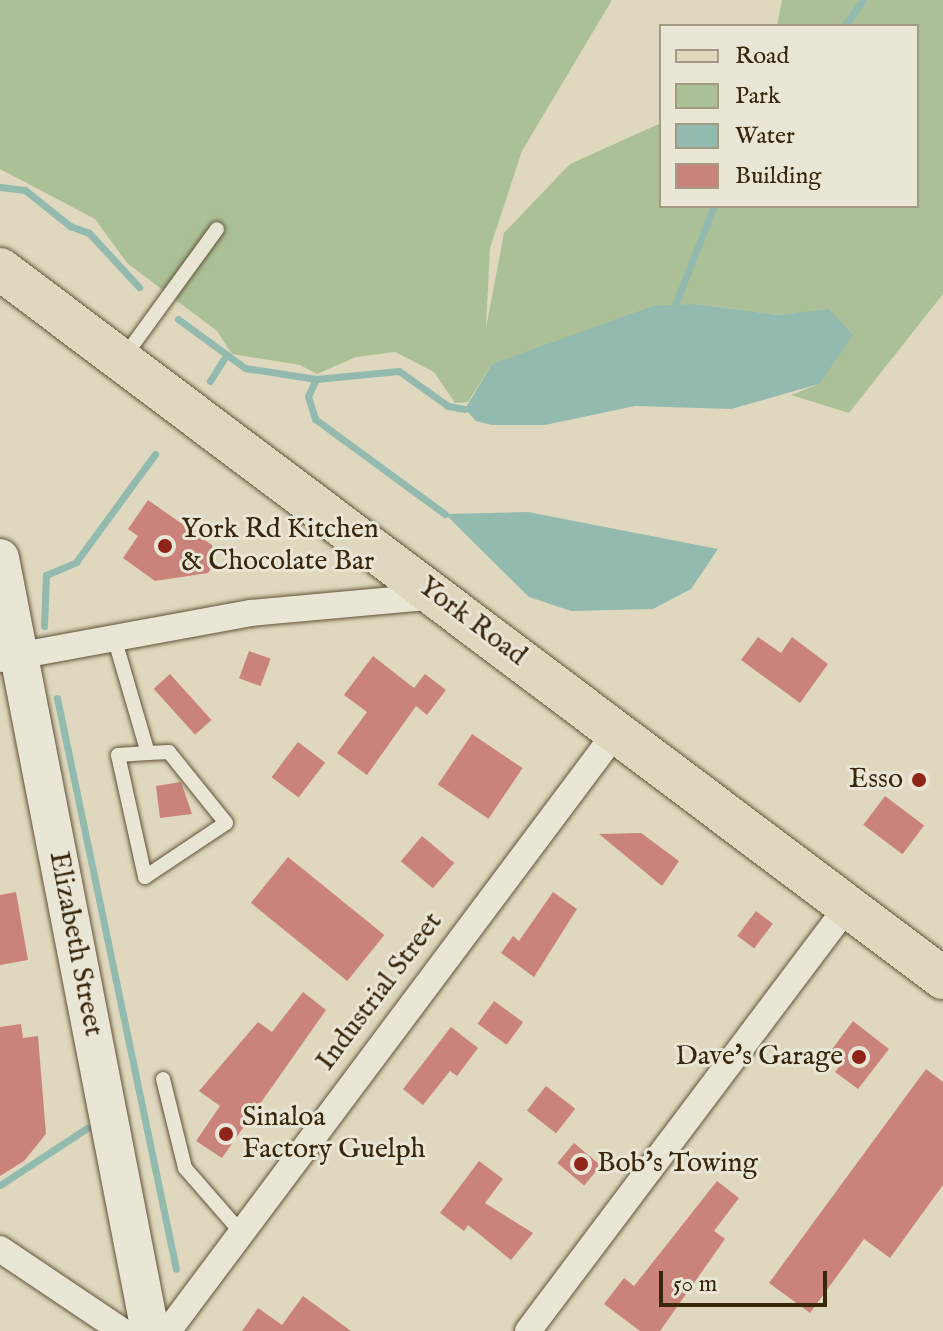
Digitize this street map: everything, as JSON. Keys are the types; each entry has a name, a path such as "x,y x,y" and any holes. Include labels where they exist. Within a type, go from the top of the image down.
{"main road":[{"name":"York Road","path":"0,269 943,978"}],"street":[{"name":"Elizabeth Street","path":"0,558 10,659 150,1331"},
{"path":"10,659 251,613 438,596"},
{"name":"Industrial Street","path":"168,1331 617,731"},
{"path":"528,1331 847,907"},
{"path":"0,1249 122,1331"}],"lane":[{"path":"122,360 217,229"},
{"path":"114,637 148,753"},
{"path":"169,752 226,823 145,877 118,755 148,753 169,752"},
{"path":"163,1079 185,1168 240,1231"}],"green space":[{"path":"0,0 612,0 522,151 490,248 486,328 504,233 570,164 659,124 659,208 919,208 919,24 777,24 782,0 943,0 943,294 849,413 791,395 819,384 829,310 779,315 695,304 492,364 468,402 455,403 434,372 395,352 356,357 317,374 300,365 232,354 217,331 127,263 95,219 0,169"}],"water":[{"path":"695,304 779,315 829,309 853,335 819,384 731,409 635,406 545,425 492,425 476,421 465,409 492,364 653,306"},
{"path":"528,512 718,549 691,589 653,609 571,611 529,597 445,514"}],"building":[{"path":"148,500 212,545 216,562 208,573 155,581 123,558 138,536 128,529"},
{"path":"758,637 781,653 792,637 828,664 800,703 741,660"},
{"path":"249,651 271,659 261,686 239,678"},
{"path":"373,656 414,688 425,674 446,690 427,715 416,706 367,775 337,753 367,712 344,695"},
{"path":"170,674 211,720 195,735 154,689"},
{"path":"472,734 523,768 488,819 438,785"},
{"path":"298,742 325,762 299,798 272,777"},
{"path":"181,782 192,814 160,818 156,786"},
{"path":"885,796 924,825 902,854 863,825"},
{"path":"641,833 679,861 662,886 599,834"},
{"path":"422,836 454,863 433,888 401,861"},
{"path":"288,857 384,935 347,981 251,903"},
{"path":"16,892 28,960 0,965 0,895"},
{"path":"553,892 577,909 534,977 501,953 513,936 519,941"},
{"path":"756,911 773,924 754,948 737,936"},
{"path":"303,992 326,1010 222,1158 196,1141 220,1106 199,1091 258,1022 272,1032"},
{"path":"494,1001 523,1022 507,1045 478,1024"},
{"name":"Dave's Garage","path":"853,1021 889,1049 858,1089 835,1072 843,1062 830,1052"},
{"path":"21,1024 23,1038 38,1036 46,1134 24,1161 0,1176 0,1027"},
{"path":"451,1027 478,1048 457,1076 450,1071 423,1105 403,1089"},
{"path":"926,1069 943,1082 943,1185 890,1258 864,1239 810,1313 769,1283"},
{"path":"546,1086 575,1109 556,1133 527,1110"},
{"path":"574,1143 601,1165 584,1185 557,1163"},
{"path":"479,1161 503,1179 485,1203 533,1233 511,1260 468,1225 464,1231 440,1213"},
{"path":"717,1181 739,1198 714,1231 725,1239 660,1331 640,1331 604,1304 624,1278 634,1286"},
{"path":"303,1296 351,1331 242,1331 258,1308 282,1325"}],"waterway":[{"path":"845,24 863,0"},
{"path":"0,187 25,190 70,226 89,233 139,287"},
{"path":"675,305 713,208"},
{"path":"178,319 245,368 316,379 399,371 448,406 465,409"},
{"path":"210,381 224,359"},
{"path":"316,379 308,396 315,419 445,514"},
{"path":"44,626 46,575 76,562 155,454"},
{"path":"57,698 176,1269"},
{"path":"0,1185 87,1128"}],"place":[{"name":"York Rd Kitchen & Chocolate Bar","path":"165,546"},
{"name":"Esso","path":"919,780"},
{"name":"Dave's Garage","path":"859,1057"},
{"name":"Sinaloa Factory Guelph","path":"226,1134"},
{"name":"Bob's Towing","path":"581,1164"}]}
